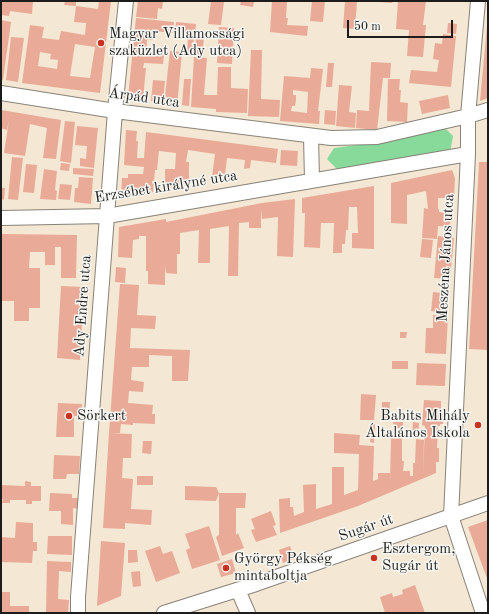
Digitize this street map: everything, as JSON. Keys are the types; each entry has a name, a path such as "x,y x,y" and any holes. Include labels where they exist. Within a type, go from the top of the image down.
{"street":[{"name":"Ady Endre utca","path":"78,613 115,111 126,1"},
{"name":"Meszéna János utca","path":"451,516 468,154 468,116 478,1"},
{"name":"Árpád utca","path":"1,93 115,111 310,136"},
{"path":"312,180 310,136 331,138 377,137 488,110"},
{"name":"Erzsébet királyné utca","path":"1,218 107,216 468,154"},
{"name":"Sugár út","path":"164,613 238,590 488,503"},
{"path":"451,516 483,613"},
{"path":"238,590 248,613"}],"green space":[{"path":"443,126 453,136 450,153 339,171 327,159 334,148 380,142"}],"building":[{"path":"1,1 33,1 32,14 10,11 9,16 1,15"},
{"path":"65,1 76,1 76,6 64,5"},
{"path":"99,1 111,1 100,93 22,83 30,25 44,27 42,38 59,40 61,31 85,35 86,23 74,22 76,6 98,9","holes":["75,44 95,47 90,78 70,76","40,52 51,54 50,59 58,60 57,69 38,66"]},
{"path":"138,1 163,2 162,9 158,8 157,19 136,17"},
{"path":"211,1 224,2 221,25 208,24"},
{"path":"241,1 254,1 253,7 240,5"},
{"path":"272,1 287,1 287,25 308,26 307,36 270,32"},
{"path":"312,1 325,1 323,22 310,21"},
{"path":"345,1 357,1 355,29 343,28"},
{"path":"379,1 393,1 392,3"},
{"path":"398,1 426,1 423,25 426,25 423,57 407,56 409,30 396,29"},
{"path":"136,18 174,22 173,33 154,31 153,40 147,40 146,53 164,55 163,64 144,63 143,68 146,68 143,99 128,97"},
{"path":"1,20 11,22 3,80 1,79"},
{"path":"176,22 196,24 195,35 175,33"},
{"path":"448,23 457,24 456,34 447,33"},
{"path":"487,26 488,98 480,101"},
{"path":"219,27 234,28 232,64 217,63"},
{"path":"443,34 456,36 451,87 409,83 411,70 437,72 439,60 433,59 435,43 442,44"},
{"path":"188,36 194,36 193,56 187,56"},
{"path":"196,36 204,37 202,57 195,56"},
{"path":"11,37 24,38 18,82 6,80"},
{"path":"251,50 262,50 261,99 280,100 279,117 248,116"},
{"path":"170,51 182,52 177,106 164,105"},
{"path":"194,57 207,58 204,95 217,95 218,67 231,67 231,88 248,89 247,113 216,112 216,109 191,107"},
{"path":"371,62 391,63 390,78 383,78 377,130 356,128 357,110 369,111"},
{"path":"328,63 334,63 332,87 326,87"},
{"path":"311,68 323,69 318,111 320,111 319,124 280,121 284,76 310,78","holes":["293,90 308,92 307,113 291,111 292,106 295,106 296,100 296,95 293,95"]},
{"path":"184,79 191,79 189,106 182,105"},
{"path":"388,79 400,79 400,102 408,103 407,122 387,121"},
{"path":"153,80 165,81 163,102 151,101"},
{"path":"339,85 352,86 349,112 356,113 355,128 336,126"},
{"path":"448,95 450,108 422,114 419,101"},
{"path":"1,110 61,120 56,159 43,158 47,128 30,124 25,156 4,153 9,120 7,130 1,128"},
{"path":"325,110 336,111 335,125 324,124"},
{"path":"65,121 75,122 71,163 60,161"},
{"path":"77,126 98,128 94,168 80,166 80,158 86,159 87,146 75,145"},
{"path":"126,130 137,131 137,158 144,158 146,132 278,149 276,163 251,160 250,168 244,169 245,160 227,158 225,174 212,177 215,154 188,150 186,162 189,162 189,182 165,189 165,169 175,169 176,153 159,151 157,170 155,170 153,192 142,196 121,196 122,178 128,178 128,174 143,174 144,167 124,165"},
{"path":"281,150 298,151 297,166 280,165"},
{"path":"12,157 23,158 18,200 8,199"},
{"path":"479,162 488,162 488,350 469,349"},
{"path":"61,163 70,164 69,171 60,170"},
{"path":"26,164 37,165 34,193 23,192"},
{"path":"73,168 94,169 93,176 73,174"},
{"path":"44,169 57,171 55,190 57,191 56,200 40,199"},
{"path":"452,170 455,178 454,198 438,198 439,212 451,213 450,227 438,226 437,239 422,238 424,208 428,209 426,191 407,195 407,224 391,223 391,183"},
{"path":"79,177 93,178 91,204 74,202 75,188 78,188"},
{"path":"60,184 72,185 70,200 58,199"},
{"path":"374,186 374,249 352,248 352,233 358,233 357,207 349,207 348,230 346,230 345,244 342,244 342,253 333,253 334,223 321,223 320,248 304,247 305,213 302,213 302,198"},
{"path":"1,188 5,188 4,200 1,199"},
{"path":"295,199 293,257 277,256 278,217 262,219 261,209 261,228 249,228 249,222 239,223 238,276 228,276 229,226 210,229 210,263 198,263 199,230 180,233 180,254 177,254 177,274 166,273 165,266 165,285 148,284 148,271 146,271 146,236 139,236 139,239 133,240 132,258 118,257 119,227 166,219 166,222 262,203"},
{"path":"1,234 77,235 76,278 61,278 61,247 55,247 55,265 45,265 45,252 30,252 29,268 40,268 40,308 29,308 29,321 14,321 14,301 2,301"},
{"path":"438,236 454,238 450,279 434,278"},
{"path":"422,239 433,240 431,258 420,257"},
{"path":"116,267 126,268 125,283 115,282"},
{"path":"120,284 139,285 137,315 156,316 155,329 131,328 130,348 190,350 188,381 172,381 172,356 149,355 149,367 132,367 131,380 144,382 143,392 129,391 128,403 153,405 152,414 155,414 155,424 121,424 120,433 109,433"},
{"path":"61,286 84,287 80,360 57,358"},
{"path":"433,292 442,293 440,312 431,311"},
{"path":"433,315 448,316 446,354 425,353 426,328 433,328"},
{"path":"400,332 407,332 406,338 400,338"},
{"path":"392,361 408,361 408,369 392,369"},
{"path":"417,363 446,364 445,386 416,385"},
{"path":"361,394 376,395 374,420 360,420"},
{"path":"424,400 441,401 443,424 438,426 437,448 439,448 439,462 436,462 436,473 358,506 280,533 279,499 290,498 290,507 293,507 294,516 304,512 303,485 316,484 316,509 332,504 332,467 344,467 344,495 358,490 359,454 334,453 334,433 360,435 359,445 374,446 373,481 378,479 378,473 390,473 390,482 391,437 402,437 402,461 404,461 403,471 410,471 410,476 413,476 416,439 424,440 423,476 425,426 422,425"},
{"path":"382,402 390,402 389,419 381,419"},
{"path":"58,403 82,404 82,416 74,416 74,437 56,437"},
{"path":"393,422 403,422 403,428 393,428"},
{"path":"413,422 419,423 418,436 412,435"},
{"path":"371,423 375,424 374,443 370,442"},
{"path":"109,433 132,434 131,458 123,458 122,478 133,479 131,509 152,510 151,525 125,523 125,529 103,528"},
{"path":"143,441 152,441 151,454 142,453"},
{"path":"54,455 80,456 79,474 67,474 66,479 53,479"},
{"path":"137,476 153,476 153,485 137,485"},
{"path":"25,481 31,482 31,486 41,486 41,501 32,501 32,504 26,504 26,500 10,500 10,503 2,503 3,499 1,499 1,485 25,486"},
{"path":"185,486 216,487 219,493 216,501 185,500"},
{"path":"50,493 72,494 72,498 80,498 80,509 73,508 73,525 61,524 61,511 49,511"},
{"path":"219,493 246,493 245,508 236,508 236,535 238,533 244,548 222,556 216,537 219,535"},
{"path":"271,511 276,525 273,526 277,535 256,542 251,530 255,529 251,519"},
{"path":"488,520 488,581 468,527"},
{"path":"16,522 33,523 33,542 37,542 37,551 33,551 32,563 1,562 1,537 15,538"},
{"path":"209,526 220,560 192,569 186,550 190,548 185,534"},
{"path":"48,536 72,536 72,555 47,554"},
{"path":"101,541 125,543 121,596 97,606"},
{"path":"160,546 163,554 172,551 180,573 156,582 145,551"},
{"path":"290,546 295,559 283,563 279,550"},
{"path":"128,550 137,550 138,562 128,563"},
{"name":"György Pékség mintaboltja","path":"232,559 236,573 221,577 217,564"},
{"path":"47,561 71,562 71,572 59,571 58,599 69,600 68,613 46,613"},
{"path":"140,571 141,586 133,587 131,572"},
{"path":"415,585 425,613 385,613 380,597 392,593 393,597 403,594 402,590"},
{"path":"1,592 10,592 10,606 29,606 29,613 1,613"}],"place":[{"name":"Magyar Villamossági szaküzlet (Ady utca)","path":"101,43"},
{"name":"Sörkert","path":"69,416"},
{"name":"Babits Mihály Általános Iskola","path":"478,425"},
{"name":"Esztergom, Sugár út","path":"374,558"},
{"name":"György Pékség mintaboltja","path":"226,568"}]}
